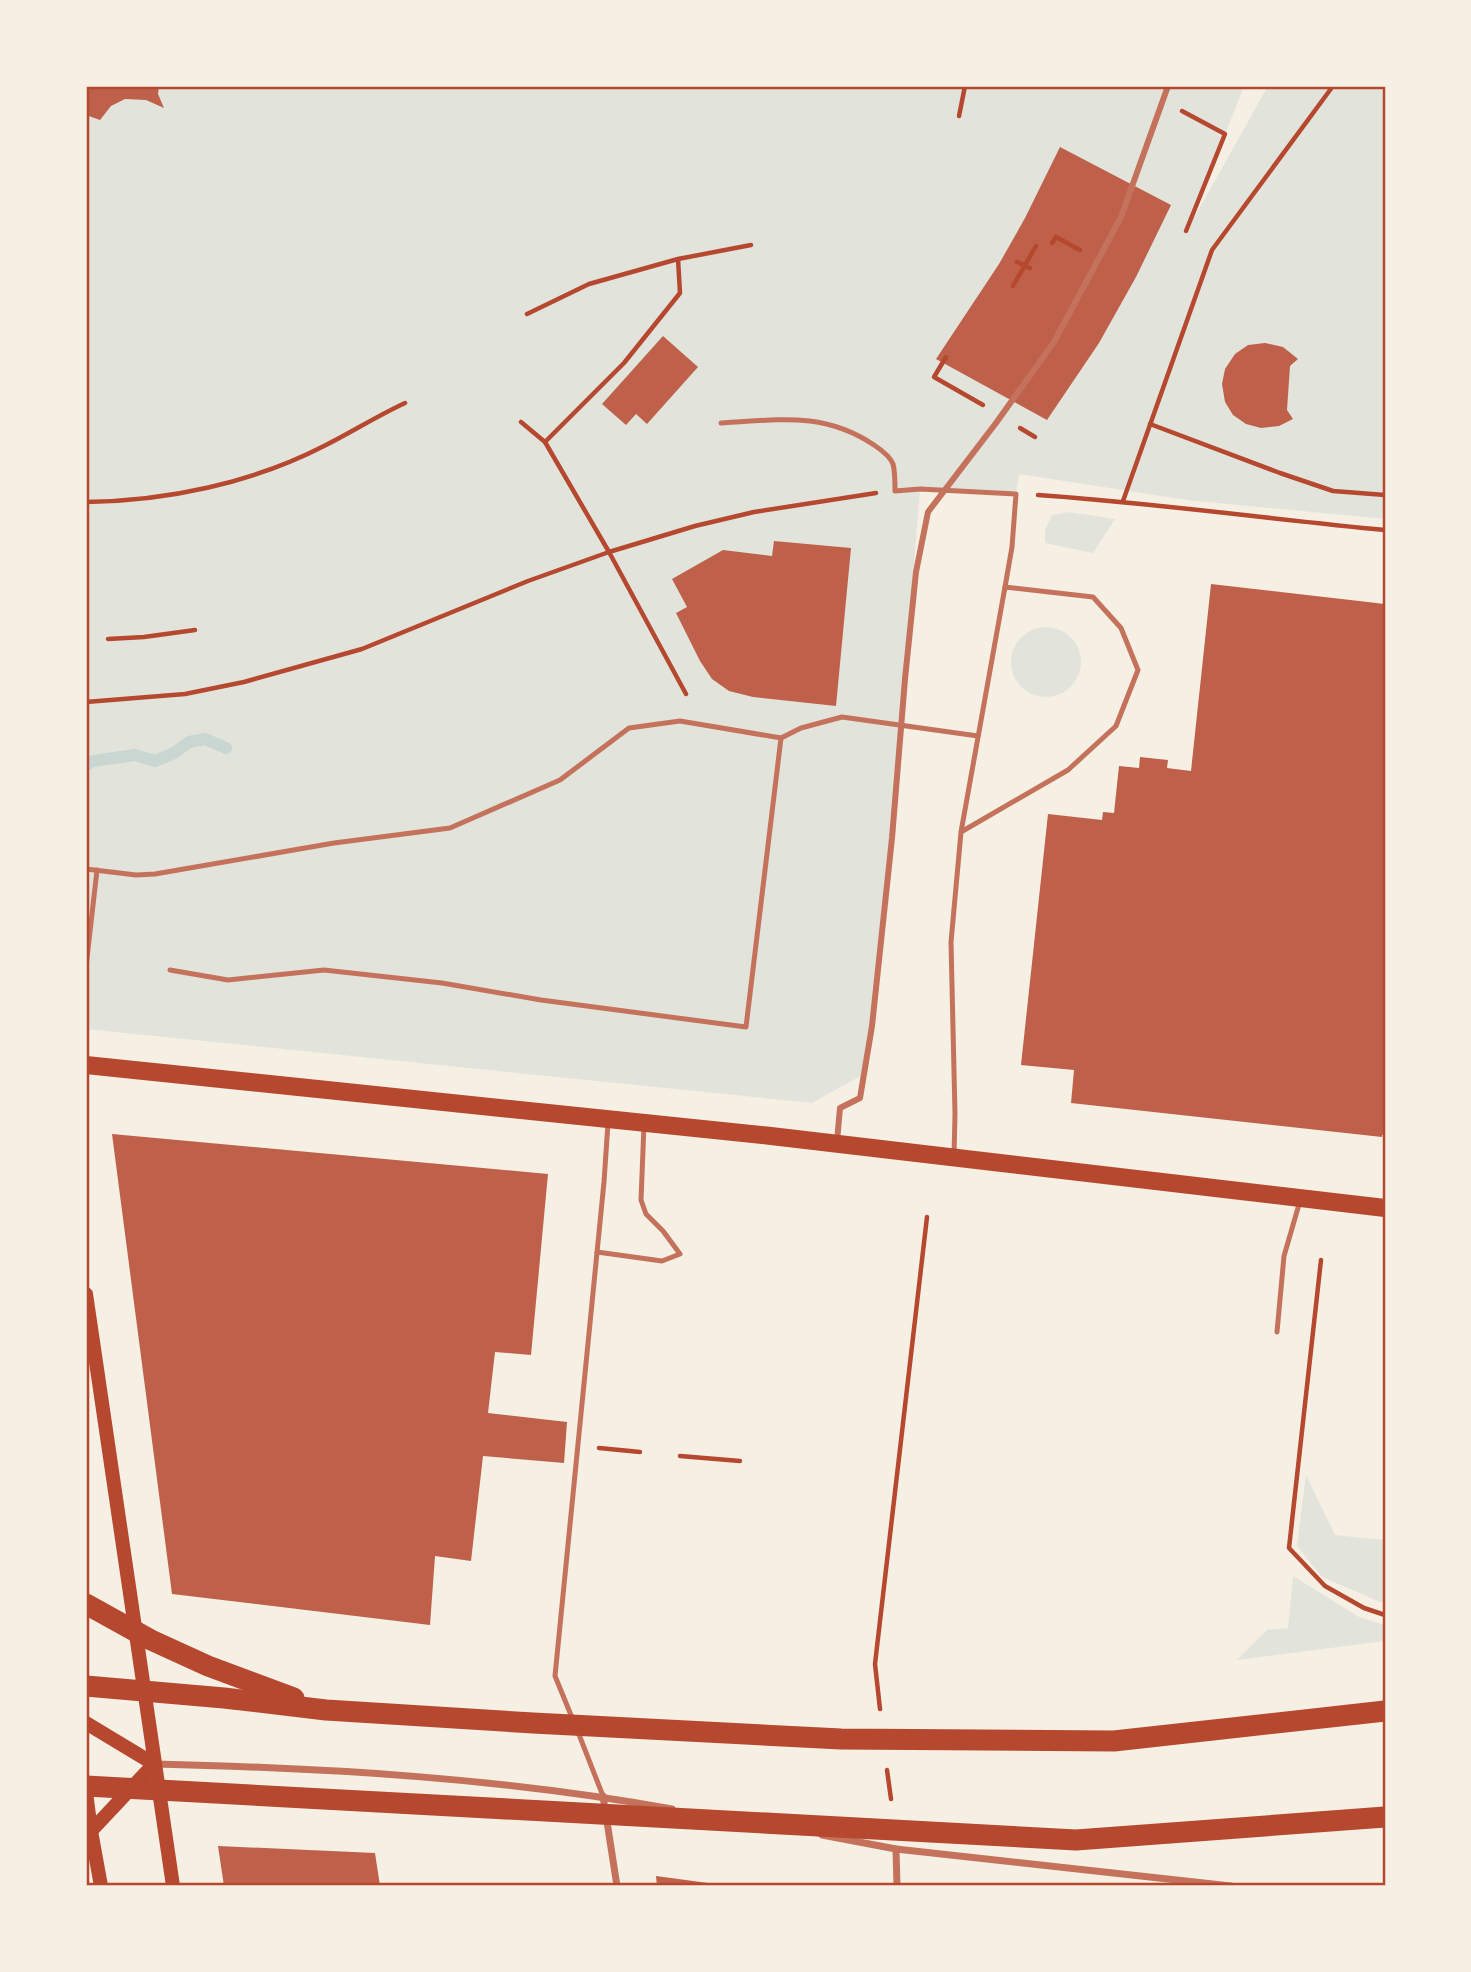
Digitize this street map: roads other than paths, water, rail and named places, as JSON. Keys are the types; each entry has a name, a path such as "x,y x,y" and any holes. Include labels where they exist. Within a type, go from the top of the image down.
{"highway":[{"path":"86,1604 151,1640 208,1666 326,1710"},
{"path":"86,1686 326,1710 841,1739 1114,1741 1385,1711"},
{"path":"86,1789 1076,1840 1385,1817"},
{"path":"1290,1825 1385,1805"}],"main road":[{"path":"86,1065 837,1144 1385,1208"},
{"path":"86,1294 173,1886"},
{"path":"86,1723 154,1764"},
{"path":"88,1833 154,1764"},
{"path":"86,1789 88,1833 101,1886"}],"street":[{"path":"837,1144 840,1108 860,1098 872,1026 916,572 928,512 1054,342 1121,217 1168,86"},
{"path":"154,1764 420,1776 603,1796 896,1849 1231,1886"},
{"path":"603,1796 617,1886"},
{"path":"896,1849 897,1886"}],"lane":[{"path":"720,423 799,419 834,425 880,448 893,462 895,491 920,489 1016,494 1012,547 961,832 951,942 956,1114 954,1157"},
{"path":"961,832 1068,770 1116,726 1138,670 1121,628 1093,597 1005,587"},
{"path":"86,869 136,875 155,874 334,843 450,828 560,780 629,728 680,721 781,738 801,728 842,717 978,736"},
{"path":"170,970 228,980 324,970 442,983 541,1000 746,1027 781,738"},
{"path":"86,967 97,870"},
{"path":"603,1796 555,1676 608,1120"},
{"path":"597,1252 662,1261 680,1254 646,1213 641,1200 644,1124"},
{"path":"1277,1332 1284,1256 1301,1198"}],"waterway":[{"path":"86,765 93,761 135,755 155,761 174,753 189,742 205,739 226,748"}]}
